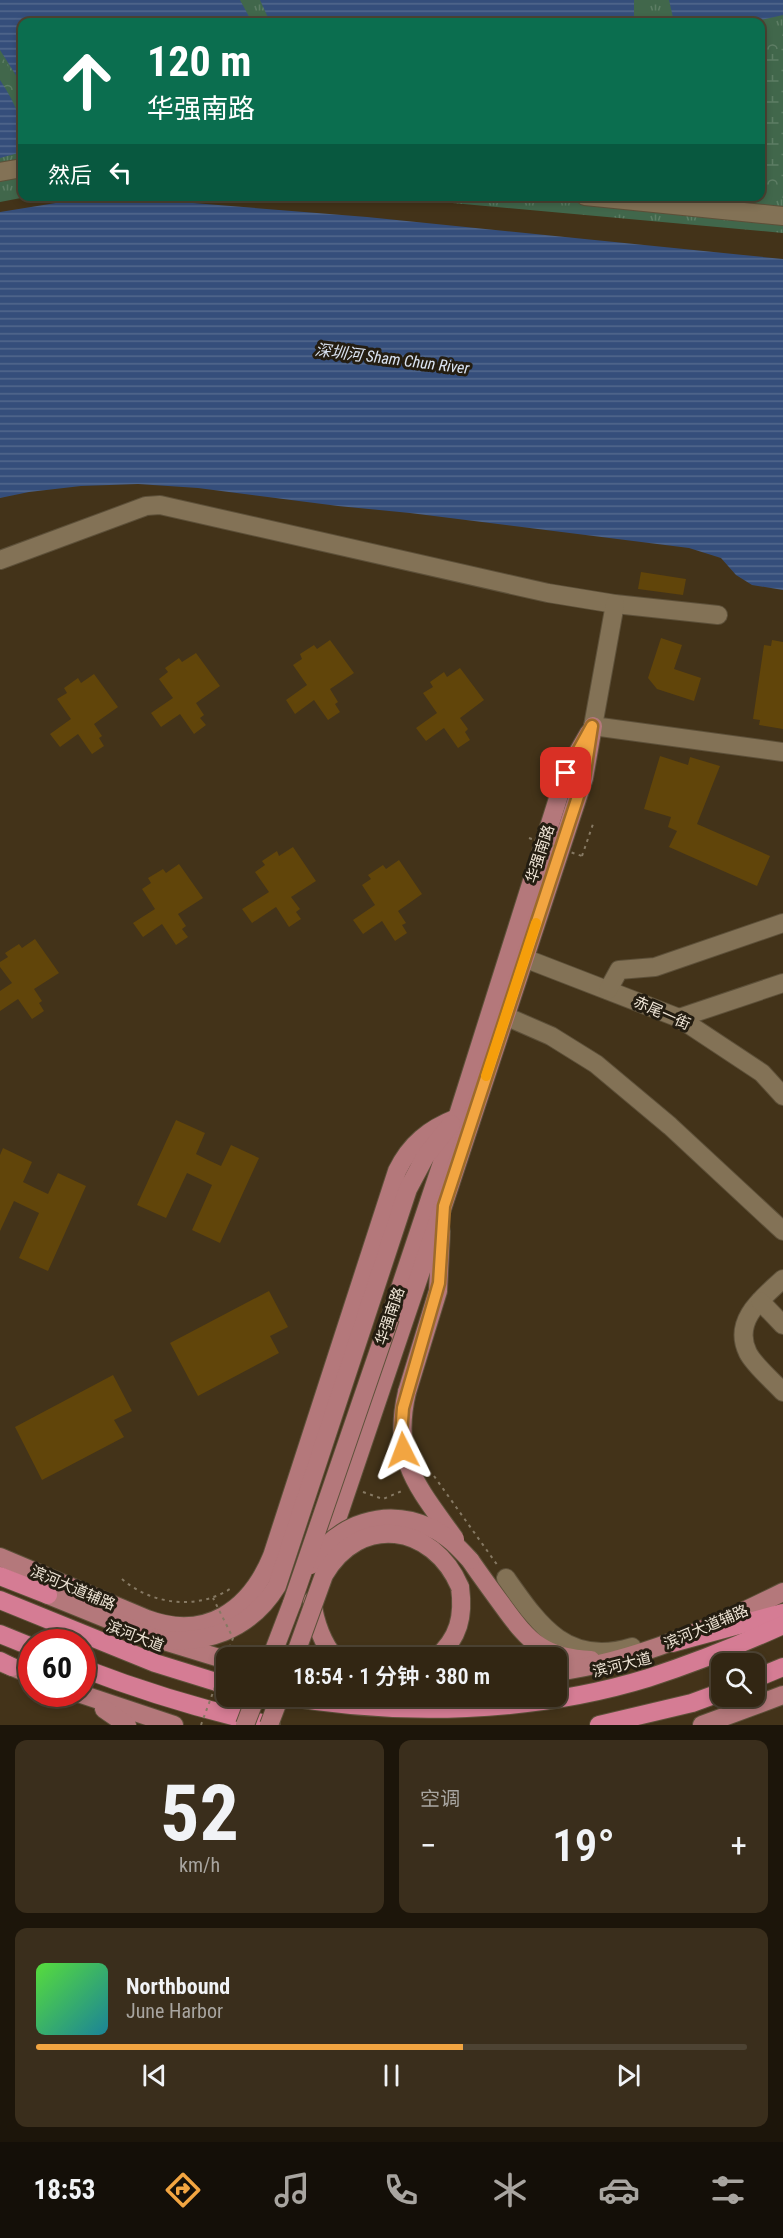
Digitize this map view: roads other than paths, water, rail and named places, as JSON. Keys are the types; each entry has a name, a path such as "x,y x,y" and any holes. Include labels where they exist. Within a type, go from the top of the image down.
{"highway":[{"path":"0,1576 48,1595"},
{"name":"滨河大道","path":"0,1600 155,1663 216,1681"},
{"path":"672,1643 783,1613"},
{"name":"滨河大道","path":"567,1695 645,1678 734,1647 783,1625"},
{"path":"0,1634 18,1641"},
{"path":"765,1674 783,1667"},
{"path":"96,1673 170,1699 232,1717 270,1725"},
{"path":"640,1725 711,1696"},
{"path":"599,1725 692,1703"}],"main road":[{"name":"华强南路","path":"327,1647 315,1619 312,1601 316,1579 444,1206 584,778 592,726"},
{"name":"华强南路","path":"275,1647 457,1118 566,773 592,726"},
{"name":"滨河大道辅路","path":"0,1557 147,1619 176,1626 210,1622 241,1604 258,1586 272,1556 397,1171 408,1152 424,1135 457,1118"},
{"path":"154,1638 192,1641 227,1631 256,1613 277,1586 408,1189 425,1157 457,1118"},
{"path":"444,1206 438,1291 403,1408 401,1435 407,1464 421,1491 483,1579 530,1640 564,1657 620,1659"},
{"path":"292,1603 307,1571 325,1546 337,1535 364,1522 384,1518 415,1521 445,1536 470,1560"},
{"path":"298,1647 328,1569 339,1553 366,1537 390,1534 419,1541 443,1557 453,1569 460,1587 462,1612 456,1635 447,1647"},
{"name":"滨河大道辅路","path":"0,1567 48,1595 154,1638 216,1657"},
{"name":"滨河大道辅路","path":"567,1670 620,1659 672,1643 783,1592"},
{"path":"4,1664 18,1670"},
{"path":"702,1725 783,1695"},
{"path":"96,1699 174,1725"},
{"path":"96,1705 127,1725"},
{"path":"245,1725 252,1707"},
{"path":"270,1725 277,1707"}],"street":[{"path":"0,172 18,169"},
{"path":"634,201 783,216"},
{"path":"0,560 146,506 160,506 548,593 615,604 718,615"},
{"path":"615,604 592,726 783,752"},
{"path":"608,990 619,969 655,967 783,923"},
{"name":"赤尾一街","path":"524,958 679,1018 762,1073 783,1096"},
{"path":"679,1018 783,983"},
{"path":"505,1016 551,1036 596,1064 670,1126 783,1231"},
{"path":"783,1279 748,1315 743,1335 748,1354 783,1392"},
{"path":"760,1301 783,1325"},
{"path":"506,1578 530,1612 548,1631 566,1644 579,1649 603,1653 618,1651 666,1636 701,1629"}],"water":[{"path":"0,0 240,0 250,18 18,18 18,79 0,50"},
{"path":"260,0 634,0 634,18 268,18"},
{"path":"669,0 783,0 783,15 765,19 673,18"},
{"path":"0,80 18,114 18,153 0,158"},
{"name":"深圳河 Sham Chun River","path":"167,201 367,217 783,259 783,590 752,585 736,575 721,558 689,548 198,488 138,484 81,486 0,498 0,212 62,202"}]}
